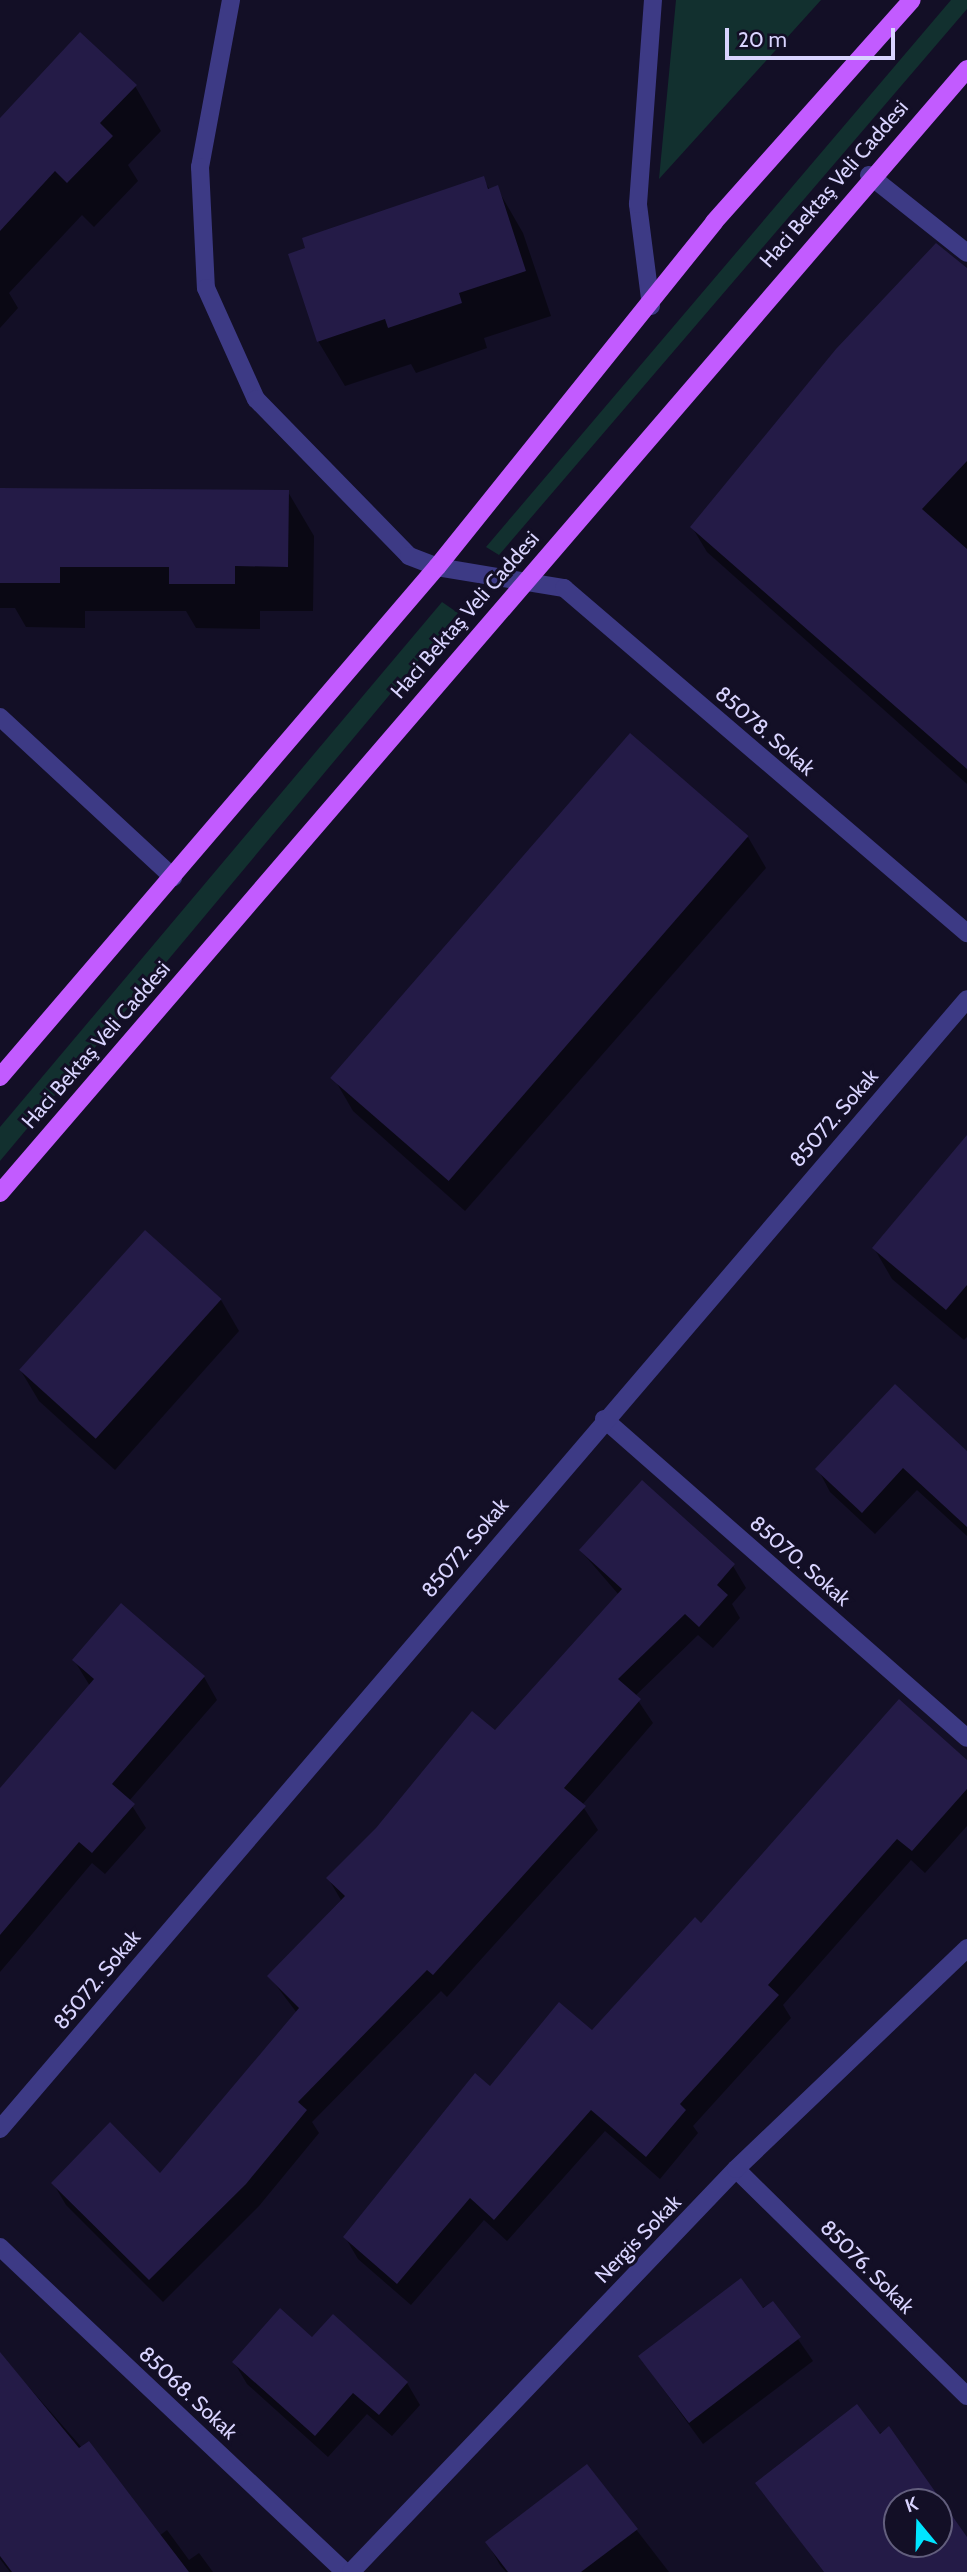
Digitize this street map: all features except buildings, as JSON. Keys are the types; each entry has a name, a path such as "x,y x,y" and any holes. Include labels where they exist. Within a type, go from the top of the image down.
{"main road":[{"path":"0,1077 437,567 651,306 714,222 912,0"},
{"name":"Haci Bektaş Veli Caddesi","path":"0,1193 869,175 967,69"}],"street":[{"name":"85078. Sokak","path":"231,0 200,167 206,288 256,399 409,556 437,567 564,588 967,933"},
{"path":"651,306 638,204 653,0"},
{"path":"869,175 967,253"},
{"path":"0,717 173,877"},
{"name":"85072. Sokak","path":"0,2129 604,1419 967,999"},
{"name":"85070. Sokak","path":"604,1419 967,1738"},
{"name":"Nergis Sokak","path":"351,2572 736,2169 967,1948"},
{"name":"85076. Sokak","path":"736,2169 967,2396"},
{"name":"85068. Sokak","path":"0,2247 345,2572"}],"green space":[{"path":"676,0 821,0 659,179"},
{"path":"951,0 967,0 967,9 499,555 486,547"},
{"path":"442,602 458,613 0,1161 0,1127"}]}
